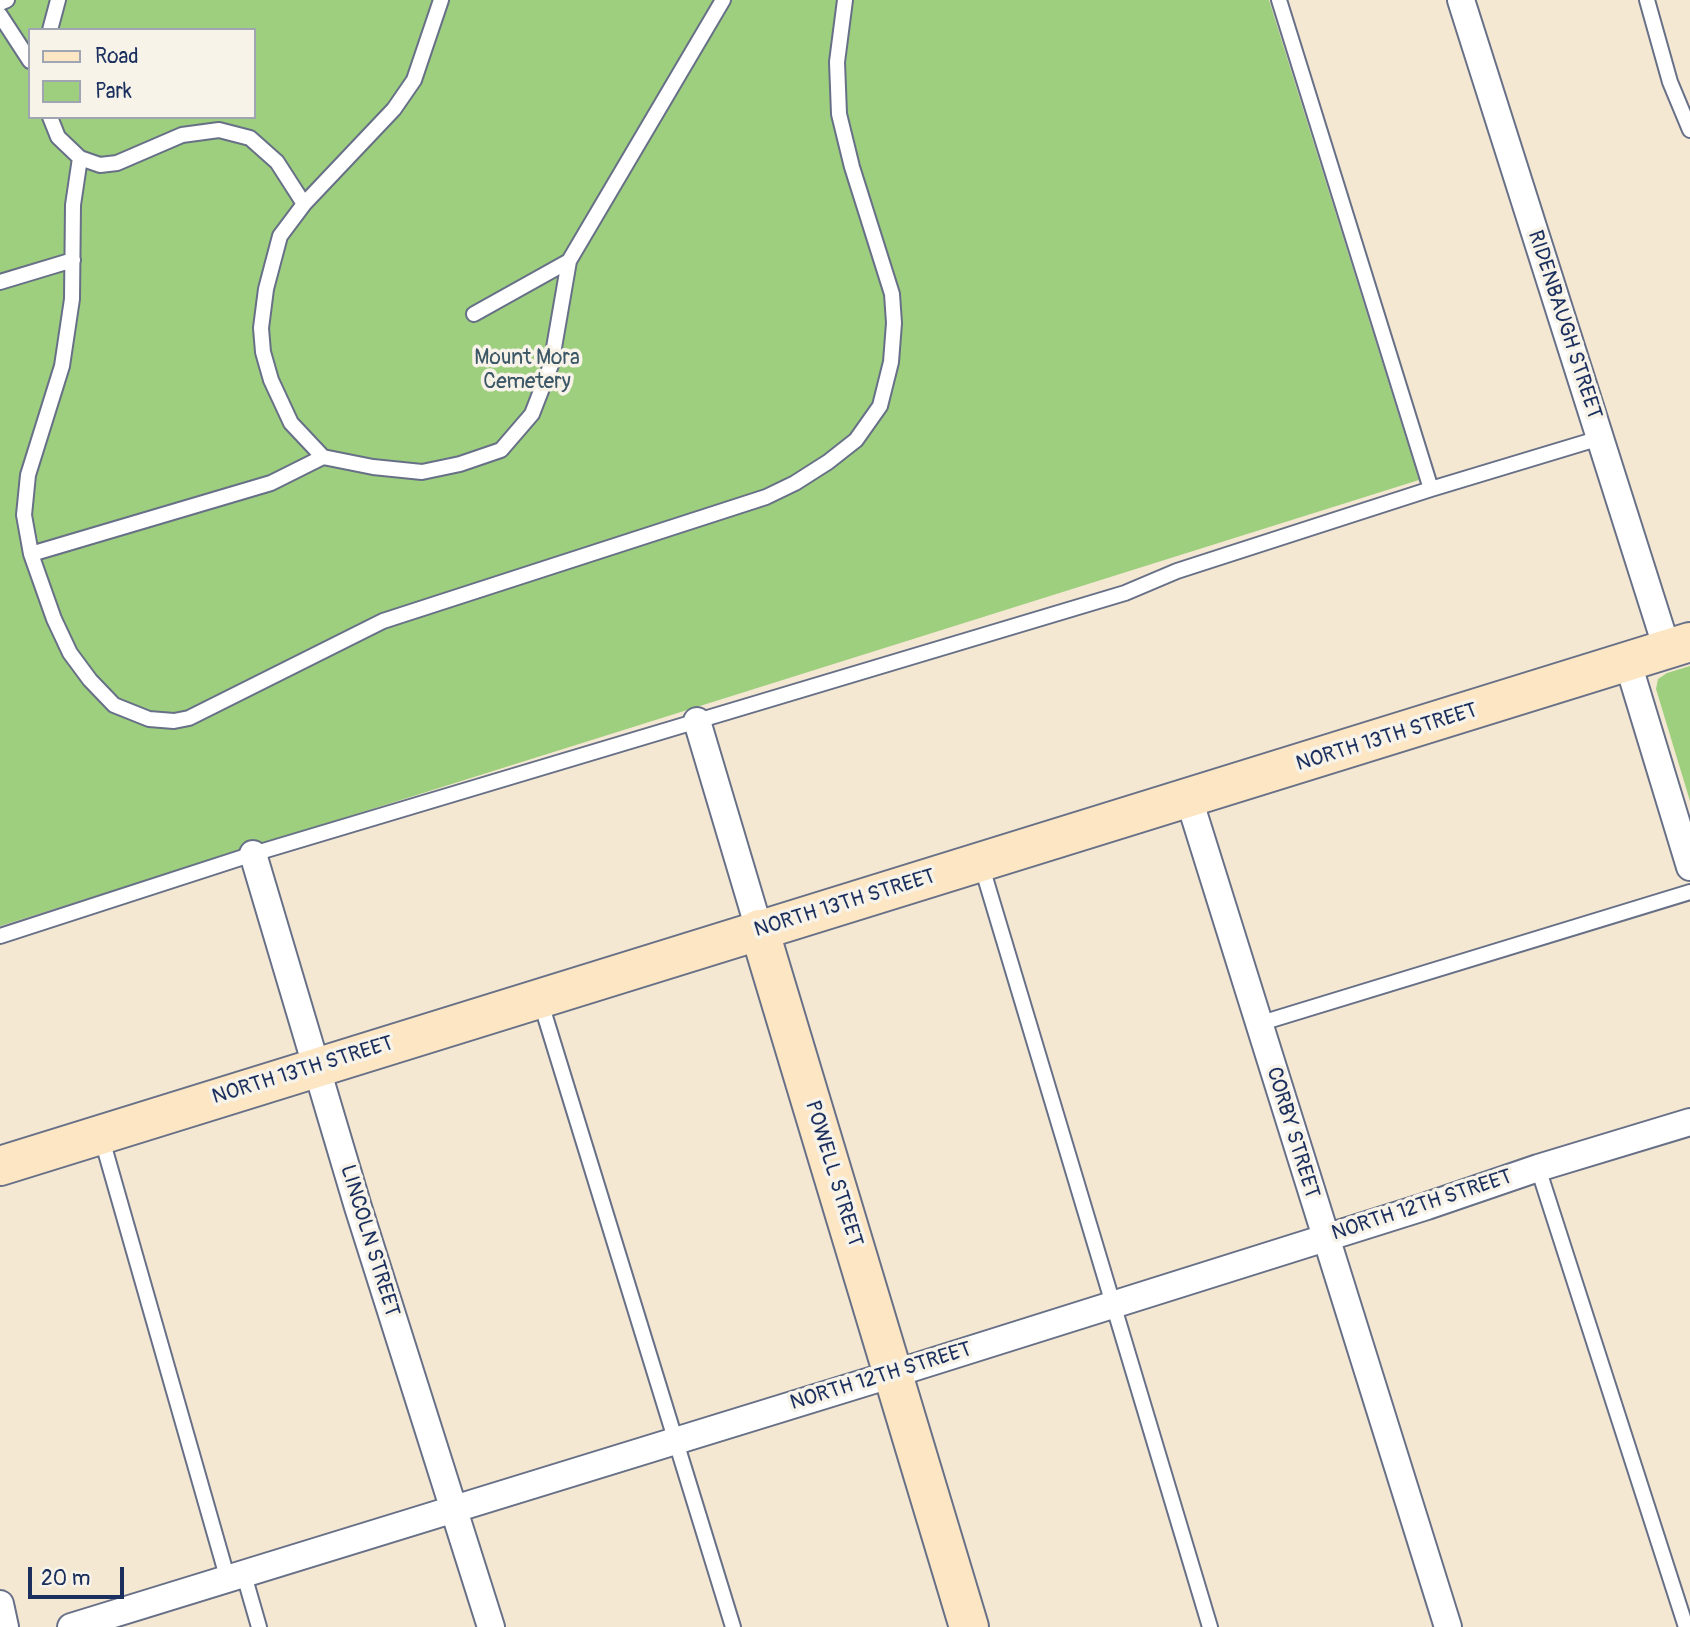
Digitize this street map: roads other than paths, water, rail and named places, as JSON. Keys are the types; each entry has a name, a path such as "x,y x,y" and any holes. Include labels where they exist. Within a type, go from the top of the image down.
{"street":[{"name":"RIDENBAUGH STREET","path":"1461,0 1600,438 1679,646"},
{"name":"NORTH 13TH STREET","path":"0,1166 1679,646"},
{"path":"1628,663 1690,867"},
{"name":"POWELL STREET","path":"697,721 969,1627"},
{"name":"CORBY STREET","path":"1189,799 1448,1627"},
{"name":"LINCOLN STREET","path":"253,854 358,1207 491,1627"},
{"name":"NORTH 12TH STREET","path":"71,1627 892,1374 1690,1122"},
{"path":"0,1604 5,1627"}],"lane":[{"path":"0,3 7,0"},
{"path":"51,28 58,0"},
{"path":"441,0 433,31 414,80 394,109 304,204 280,236 266,289 261,328 263,352 271,380 291,423 323,457 373,467 422,472 460,464 501,450 532,414 551,365 569,261 723,0"},
{"path":"80,158 74,205 72,299 62,366 28,475 24,515 31,554 65,642 90,680 114,705 149,719 174,721 189,718 383,621 766,496 795,483 856,440 880,406 891,362 894,323 892,294 852,167 839,114 837,62 845,0"},
{"path":"1279,0 1431,489"},
{"path":"1647,0 1670,82 1690,130"},
{"path":"0,15 28,58"},
{"path":"51,119 58,137 80,158 100,164 117,163 182,135 219,130 250,138 277,162 304,204"},
{"path":"0,282 73,260"},
{"path":"474,314 569,261"},
{"path":"0,936 253,854 1125,593 1177,570 1600,438"},
{"path":"31,554 271,483 323,457"},
{"path":"981,863 1210,1627"},
{"path":"1258,1024 1690,892"},
{"path":"540,998 733,1627"},
{"path":"101,1135 236,1578 258,1627"},
{"path":"1538,1168 1686,1627"}],"park label":[{"name":"Mount Mora Cemetery","path":"527,371"}]}
